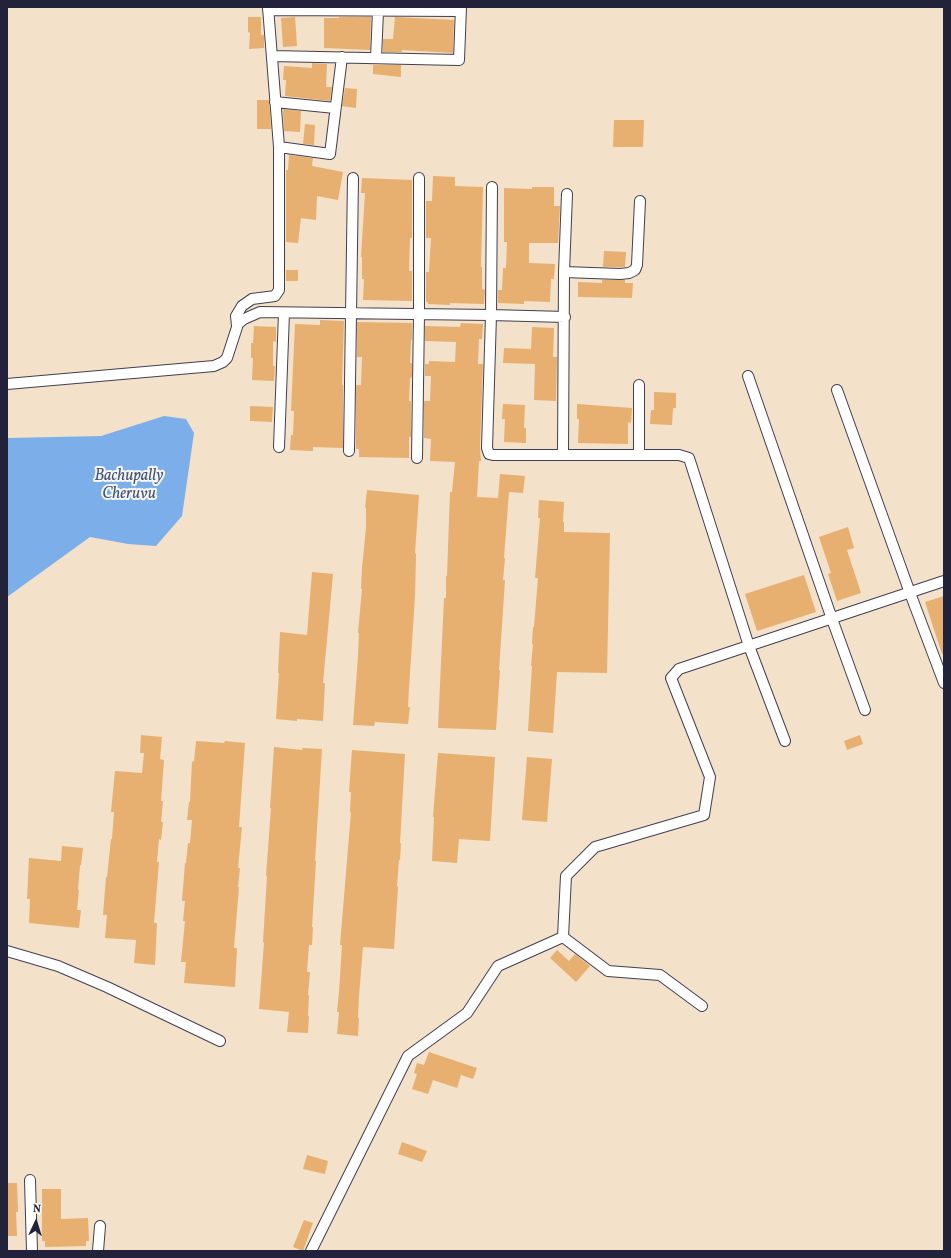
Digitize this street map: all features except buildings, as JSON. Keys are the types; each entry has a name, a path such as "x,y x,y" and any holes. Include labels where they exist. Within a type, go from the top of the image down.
{"street":[{"path":"237,326 236,316 242,306 252,299 275,296 279,290 279,147 268,9 378,11 389,9 461,9 459,60 272,56"},
{"path":"376,58 378,11"},
{"path":"279,147 330,154 342,57"},
{"path":"275,102 335,108"},
{"path":"349,451 354,178"},
{"path":"417,458 419,178"},
{"path":"492,187 491,315 487,448 489,454 679,455 689,458 749,646 785,741"},
{"path":"563,455 566,194"},
{"path":"564,272 620,274 635,270 637,264 640,201"},
{"path":"7,384 214,366 224,362 238,324 244,318 260,312 565,317"},
{"path":"279,447 284,312"},
{"path":"748,376 865,710"},
{"path":"639,385 639,455"},
{"path":"837,390 944,683"},
{"path":"563,937 566,876 595,847 704,815 710,777 670,678 679,669 944,581"},
{"path":"563,937 608,971 660,976 702,1006"},
{"path":"311,1251 408,1056 467,1013 498,966 563,937"},
{"path":"7,951 58,966 107,987 220,1041"},
{"path":"30,1180 32,1251"},
{"path":"98,1251 100,1226"}],"water":[{"name":"Bachupally Cheruvu","path":"164,416 186,419 194,433 182,516 156,546 128,544 90,537 7,597 7,438 101,436"}]}
